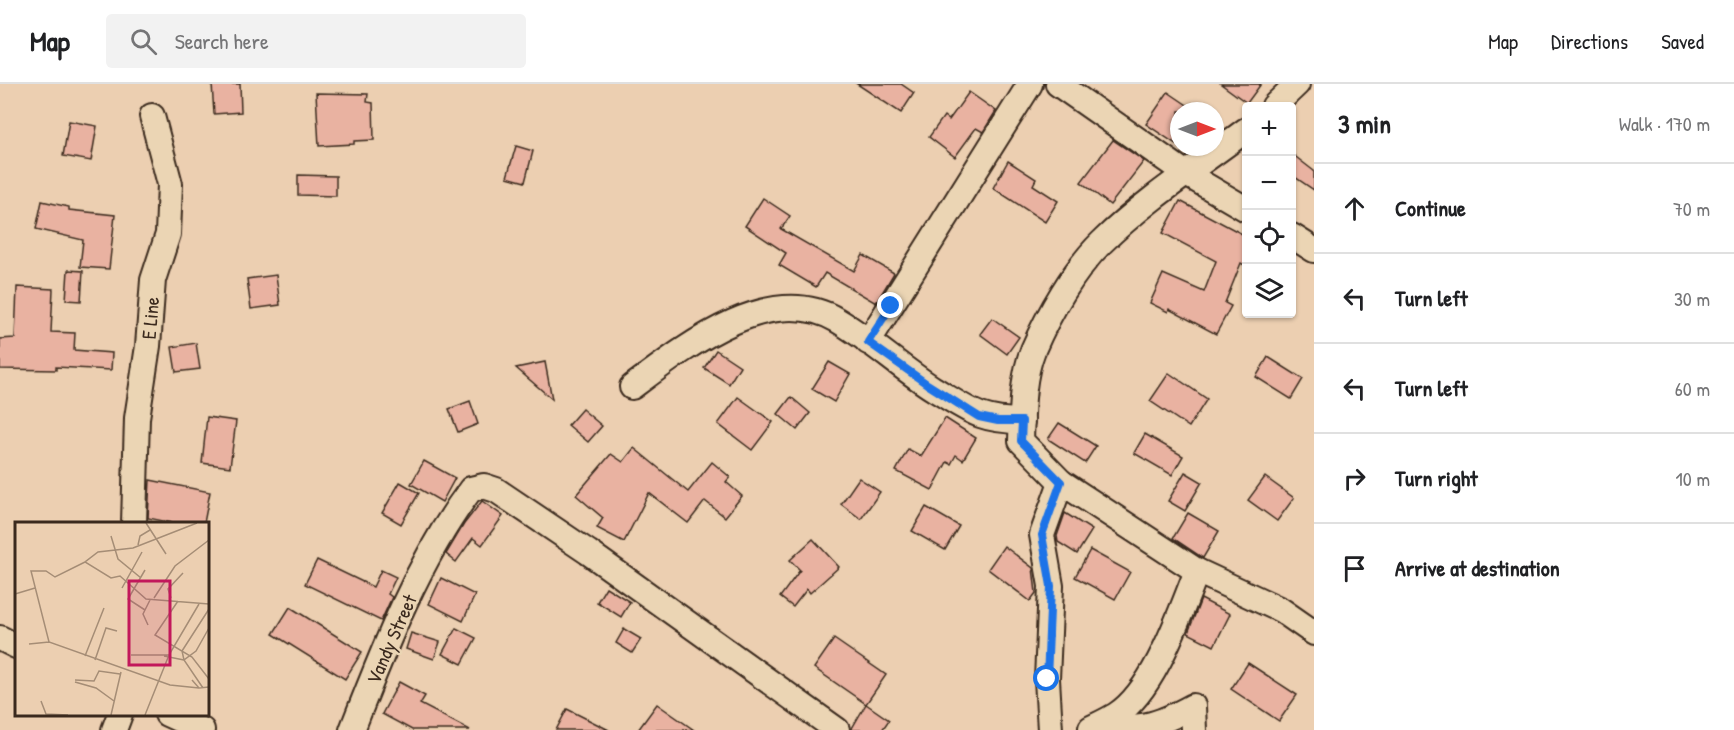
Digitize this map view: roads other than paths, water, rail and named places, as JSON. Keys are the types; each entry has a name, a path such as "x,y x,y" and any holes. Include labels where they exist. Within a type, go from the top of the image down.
{"street":[{"path":"868,342 1030,84"},
{"path":"1058,84 1188,175 1242,207"},
{"path":"1278,102 1297,84"},
{"name":"E Line","path":"134,522 137,418 148,346 153,279 168,234 170,184 152,116"},
{"path":"1242,133 1130,217 1101,243 1073,276 1033,351 1022,402 1021,441 1061,482 1197,571 1281,610 1314,633"},
{"path":"1296,239 1314,250"},
{"path":"632,387 684,348 712,333 757,313 780,308 801,308 823,313 979,417 998,421 1022,421"},
{"path":"1050,730 1047,679 1051,586 1042,535 1061,482"},
{"name":"Vandy Street","path":"352,730 370,684 432,550 471,489 484,486 496,490 588,552 837,730"},
{"path":"1085,729 1117,715 1136,696 1153,670 1197,571"},
{"path":"0,638 15,646"},
{"path":"1085,729 1136,728 1159,724 1193,706 1194,730"},
{"path":"114,730 120,715"},
{"path":"169,715 202,730"}]}
